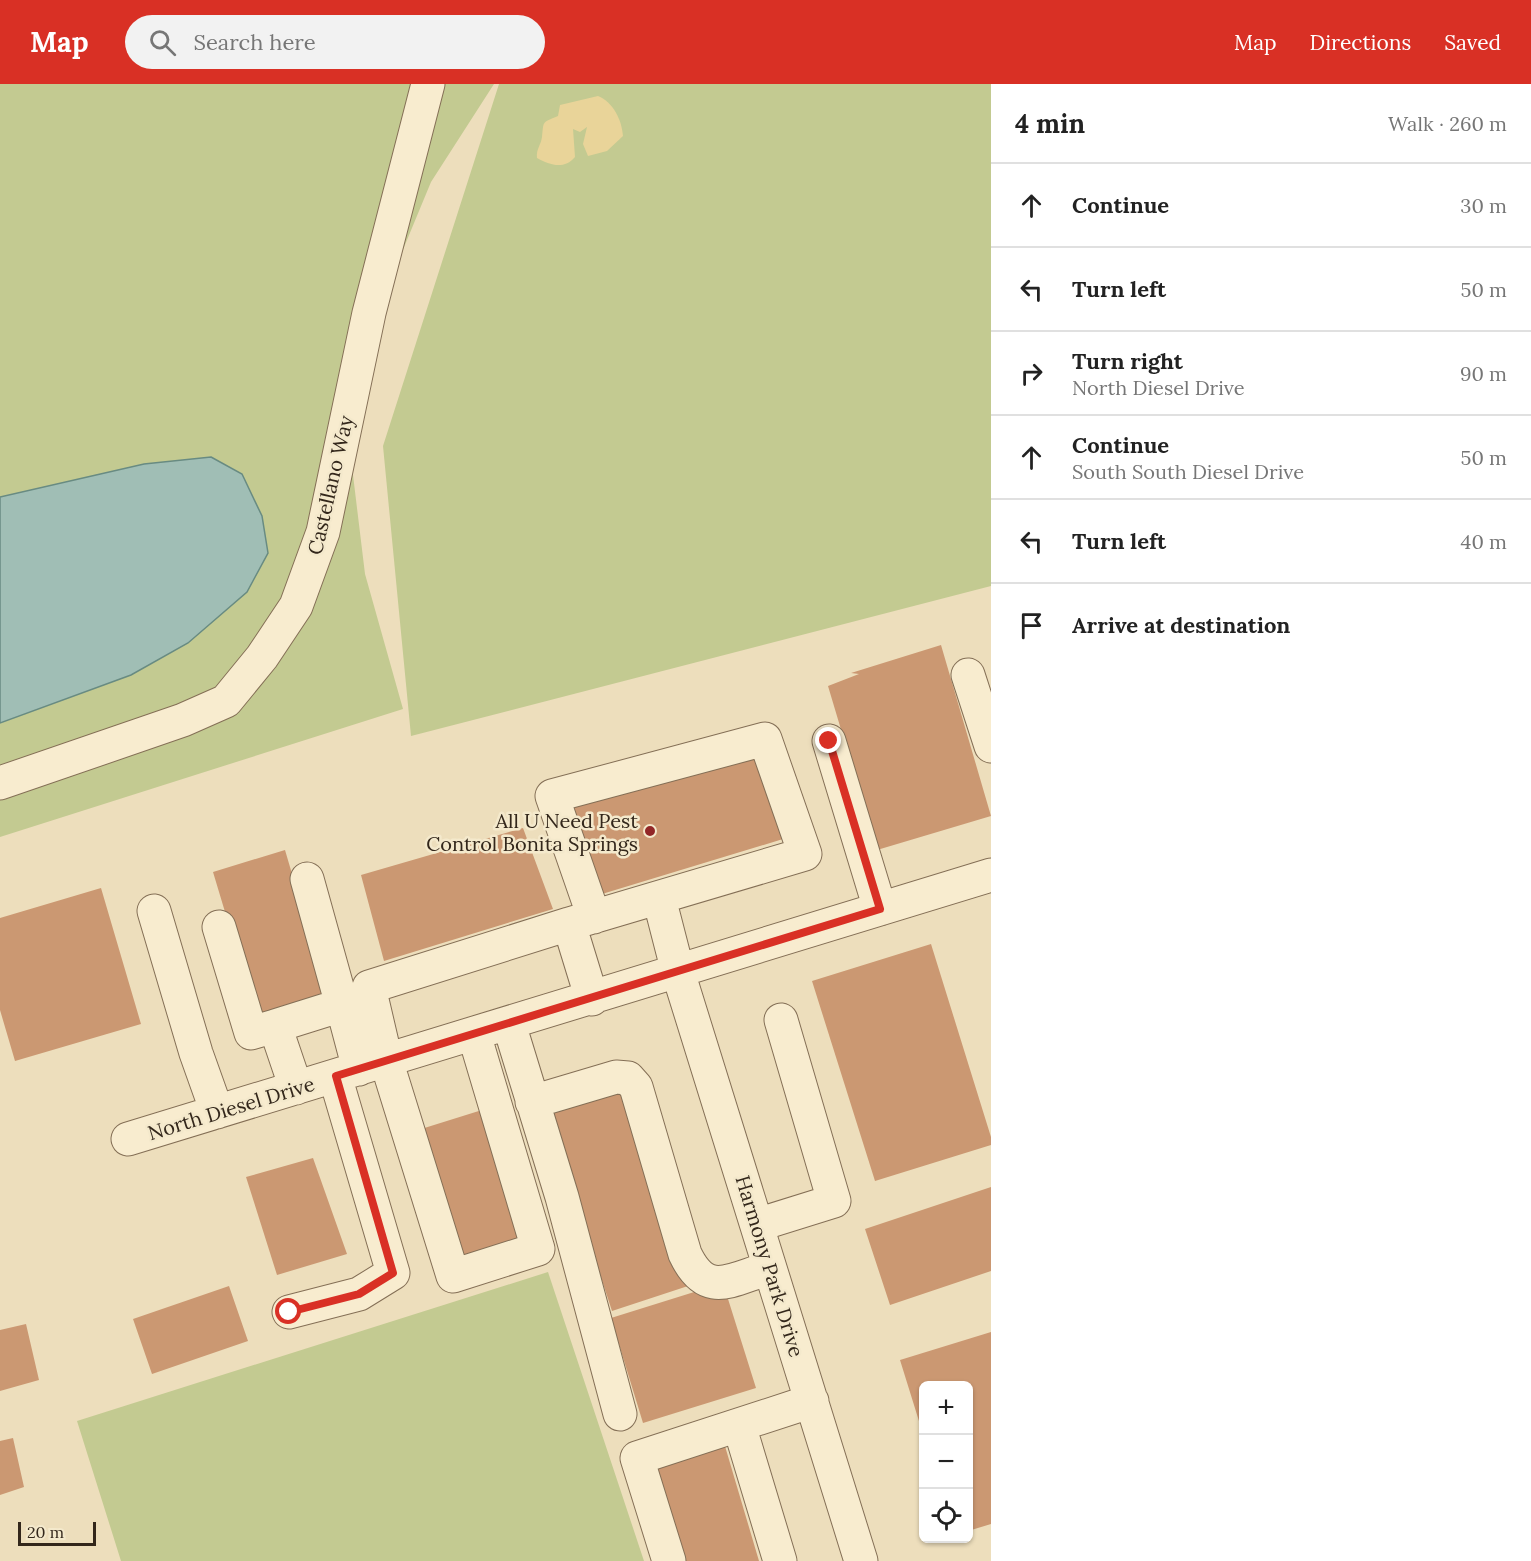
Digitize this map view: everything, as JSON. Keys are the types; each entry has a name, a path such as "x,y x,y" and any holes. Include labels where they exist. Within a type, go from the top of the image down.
{"street":[{"name":"Castellano Way","path":"0,783 183,720 226,701 262,657 296,606 323,532 369,313 428,84"},
{"path":"968,675 991,746"},
{"path":"219,927 251,1033 275,1026 350,996 581,921 805,854 765,739 552,796 581,921 592,999"},
{"path":"829,741 880,909"},
{"name":"North Diesel Drive","path":"128,1139 592,999 991,875"},
{"path":"289,1312 359,1294 393,1273 350,996 307,879"},
{"name":"Harmony Park Drive","path":"659,898 678,972 861,1561"},
{"path":"154,911 196,1053 217,1112"},
{"path":"757,1225 834,1201 781,1020"},
{"path":"509,1024 593,1308 620,1414"},
{"path":"275,1026 296,1088"},
{"path":"360,1068 402,1111 453,1276 538,1249 474,1034"},
{"path":"532,1102 616,1077 628,1078 636,1087 692,1268 704,1281 715,1284 770,1268"},
{"path":"669,1561 637,1458 812,1401"},
{"path":"739,1425 780,1561"}],"green space":[{"path":"0,84 494,84 431,182 395,269 349,442 365,574 403,709 0,837"},
{"path":"499,84 991,84 991,586 411,736 383,446"},
{"path":"548,1272 644,1561 121,1561 77,1421"}],"sand":[{"path":"598,96 616,112 623,136 607,151 588,156 583,144 587,127 580,132 573,129 575,157 571,161 557,165 537,158 543,125 558,116 560,105"}],"water":[{"path":"211,457 242,474 262,516 268,553 247,592 188,643 131,675 0,723 0,497 144,464"}],"building":[{"path":"941,645 991,816 877,850 828,686 859,674 851,673"},
{"path":"753,753 783,839 602,894 573,805"},
{"path":"523,828 553,909 384,961 361,875"},
{"path":"285,850 327,993 256,1015 213,872"},
{"path":"101,888 141,1024 15,1061 0,1010 0,918"},
{"path":"931,944 991,1137 991,1145 875,1181 812,981"},
{"path":"621,1084 688,1286 612,1311 546,1109"},
{"path":"482,1110 523,1240 459,1260 418,1130"},
{"path":"313,1158 347,1254 277,1275 246,1177"},
{"path":"991,1187 991,1271 890,1305 865,1229"},
{"path":"723,1283 756,1388 643,1423 611,1318"},
{"path":"229,1286 248,1341 152,1374 133,1319"},
{"path":"26,1324 39,1380 0,1391 0,1330"},
{"path":"991,1332 991,1524 973,1529 973,1381 919,1381 919,1421 900,1360"},
{"path":"722,1436 759,1561 682,1561 651,1456"},
{"path":"13,1438 24,1487 0,1495 0,1441"}],"place":[{"name":"All U Need Pest Control Bonita Springs","path":"650,831"}],"route":[{"path":"289,1312 359,1294 393,1273 336,1076 880,909 829,741"}]}
